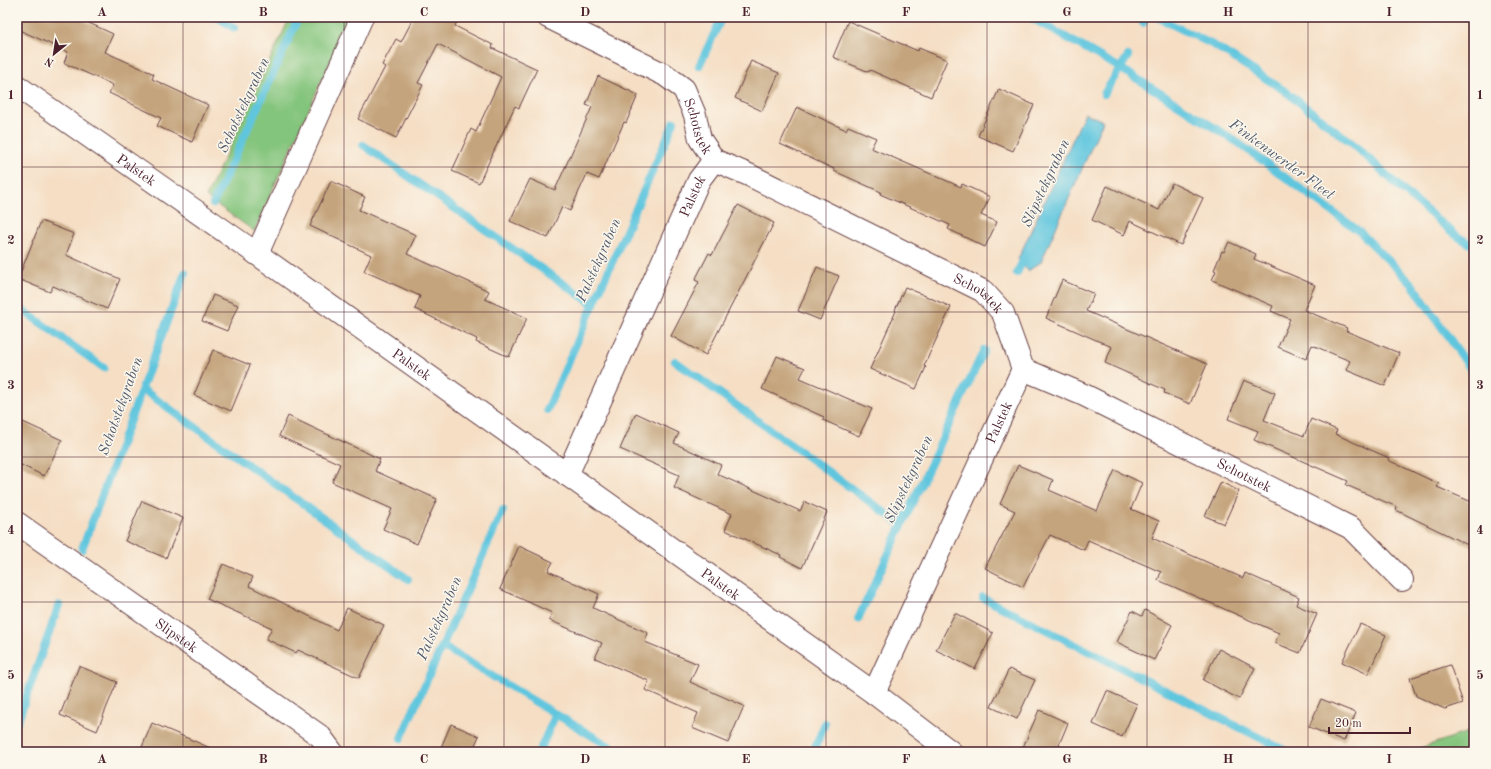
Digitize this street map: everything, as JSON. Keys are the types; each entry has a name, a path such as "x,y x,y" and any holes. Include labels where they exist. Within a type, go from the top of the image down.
{"street":[{"path":"257,254 362,17"},
{"name":"Schotstek","path":"548,17 665,75 684,89 695,115 700,139 714,160 750,175 982,291 1004,313 1023,369 1084,395 1351,528 1402,580"},
{"name":"Palstek","path":"17,86 567,474 874,693 951,752"},
{"name":"Palstek","path":"567,474 699,180 714,160"},
{"name":"Palstek","path":"874,693 1023,369"},
{"name":"Slipstek","path":"17,523 320,736 332,752"}],"green space":[{"path":"290,17 350,17 254,231 206,197"},
{"path":"1474,730 1474,752 1408,752"}],"water":[{"path":"1085,113 1103,121 1041,262 1028,271 1018,259"}],"building":[{"path":"17,17 76,17 113,34 105,52 154,74 152,79 208,105 192,142 157,126 161,118 109,93 113,85 64,63 68,52 17,29"},
{"path":"414,17 459,17 455,26 493,45 492,48 537,69 519,108 515,106 479,183 452,171 471,129 476,132 501,77 438,44 418,83 423,85 396,138 358,119 385,67 382,65 396,39 401,42"},
{"path":"848,21 918,51 919,48 947,60 931,97 870,70 869,72 833,57"},
{"path":"751,61 779,73 762,111 735,98"},
{"path":"598,76 638,95 626,123 624,122 599,179 587,174 570,211 562,207 548,238 510,221 530,179 555,190 592,107 586,105"},
{"path":"999,89 1034,105 1013,151 978,136"},
{"path":"797,107 846,130 848,126 876,138 871,148 961,187 962,184 990,197 981,215 997,222 985,247 948,229 950,225 880,194 881,192 834,171 834,169 780,144"},
{"path":"331,181 365,197 359,210 416,235 407,254 489,291 485,299 527,318 509,357 476,342 477,339 415,309 420,296 364,271 371,255 310,226"},
{"path":"1172,183 1203,198 1181,245 1130,221 1124,235 1092,220 1107,186 1159,210"},
{"path":"738,205 774,223 706,355 671,336 699,282 695,280 709,253 712,255"},
{"path":"41,221 74,234 66,255 120,279 107,309 53,286 50,292 18,279"},
{"path":"1229,242 1256,254 1254,259 1315,285 1304,310 1347,328 1346,331 1399,353 1385,386 1346,370 1350,361 1312,345 1306,359 1278,347 1290,319 1271,311 1273,306 1212,280 1216,271 1214,270 1222,251 1224,252"},
{"path":"817,267 839,276 820,320 798,311"},
{"path":"1062,280 1094,294 1086,311 1207,364 1190,404 1164,393 1165,390 1105,363 1112,347 1046,318"},
{"path":"905,287 951,307 924,366 926,367 916,389 870,369"},
{"path":"213,295 238,305 227,331 202,321"},
{"path":"213,350 250,365 231,411 194,395"},
{"path":"777,356 805,368 800,378 872,409 859,436 823,420 824,417 762,389"},
{"path":"1244,380 1275,393 1264,420 1304,436 1311,419 1337,430 1335,434 1389,458 1388,460 1439,484 1437,487 1474,503 1474,548 1396,510 1397,507 1346,485 1348,481 1254,440 1258,431 1228,419"},
{"path":"636,413 679,433 674,443 721,465 717,474 800,511 805,502 827,512 802,568 780,557 781,555 725,530 732,514 674,488 679,475 620,449"},
{"path":"288,416 380,459 375,471 437,499 417,544 383,529 392,509 332,482 340,464 279,436"},
{"path":"23,422 62,440 44,476 17,463 17,434"},
{"path":"1018,465 1053,480 1049,490 1097,511 1115,470 1142,483 1131,509 1159,521 1152,538 1243,578 1245,573 1299,597 1296,605 1317,614 1300,653 1275,643 1279,633 1158,580 1161,572 1088,540 1084,550 1050,535 1023,587 985,568 1015,511 1000,504"},
{"path":"1221,482 1239,491 1224,524 1205,516"},
{"path":"142,501 183,518 166,558 125,541"},
{"path":"519,546 553,562 548,571 599,594 593,608 648,633 645,642 698,664 690,682 744,706 728,743 692,728 698,713 645,690 649,681 595,658 602,643 549,620 552,613 500,589"},
{"path":"223,564 253,577 249,586 337,630 347,608 384,625 359,678 298,650 296,653 266,639 272,628 207,599"},
{"path":"1145,610 1172,625 1154,660 1117,642 1132,611 1142,616"},
{"path":"955,613 993,633 975,669 936,650"},
{"path":"1360,624 1386,635 1368,674 1342,662"},
{"path":"1219,649 1255,668 1239,699 1203,680"},
{"path":"1450,665 1463,703 1445,709 1416,696 1410,678"},
{"path":"79,666 117,682 97,731 60,715"},
{"path":"1009,669 1035,680 1017,719 991,707"},
{"path":"1107,691 1137,704 1122,737 1093,724"},
{"path":"1321,699 1356,713 1344,741 1309,727"},
{"path":"1039,710 1068,723 1056,752 1021,752"},
{"path":"152,723 220,752 140,752"},
{"path":"451,724 479,736 472,752 439,752"}],"waterway":[{"path":"217,17 234,28"},
{"name":"Schotstekgraben","path":"213,204 299,17"},
{"name":"Palstekgraben","path":"699,66 722,17"},
{"name":"Finkenwerder Fleet","path":"1030,17 1120,68 1237,142 1360,232 1412,284 1474,374"},
{"path":"1143,23 1146,17"},
{"path":"1157,17 1215,46 1285,91 1353,144 1408,195 1458,237 1474,246"},
{"name":"Slipstekgraben","path":"1104,94 1128,56"},
{"name":"Palstekgraben","path":"547,410 674,122"},
{"path":"363,145 594,305"},
{"name":"Slipstekgraben","path":"1017,273 1026,254"},
{"name":"Schotstekgraben","path":"82,549 185,273"},
{"path":"17,306 104,368"},
{"name":"Slipstekgraben","path":"858,619 984,350"},
{"path":"675,361 902,525"},
{"path":"142,389 408,579"},
{"name":"Palstekgraben","path":"401,738 503,510"},
{"path":"983,598 1288,752"},
{"name":"Schotstekgraben","path":"17,723 59,605"},
{"path":"442,646 619,752"},
{"path":"539,752 556,714"},
{"name":"Slipstekgraben","path":"813,752 825,723"}]}
